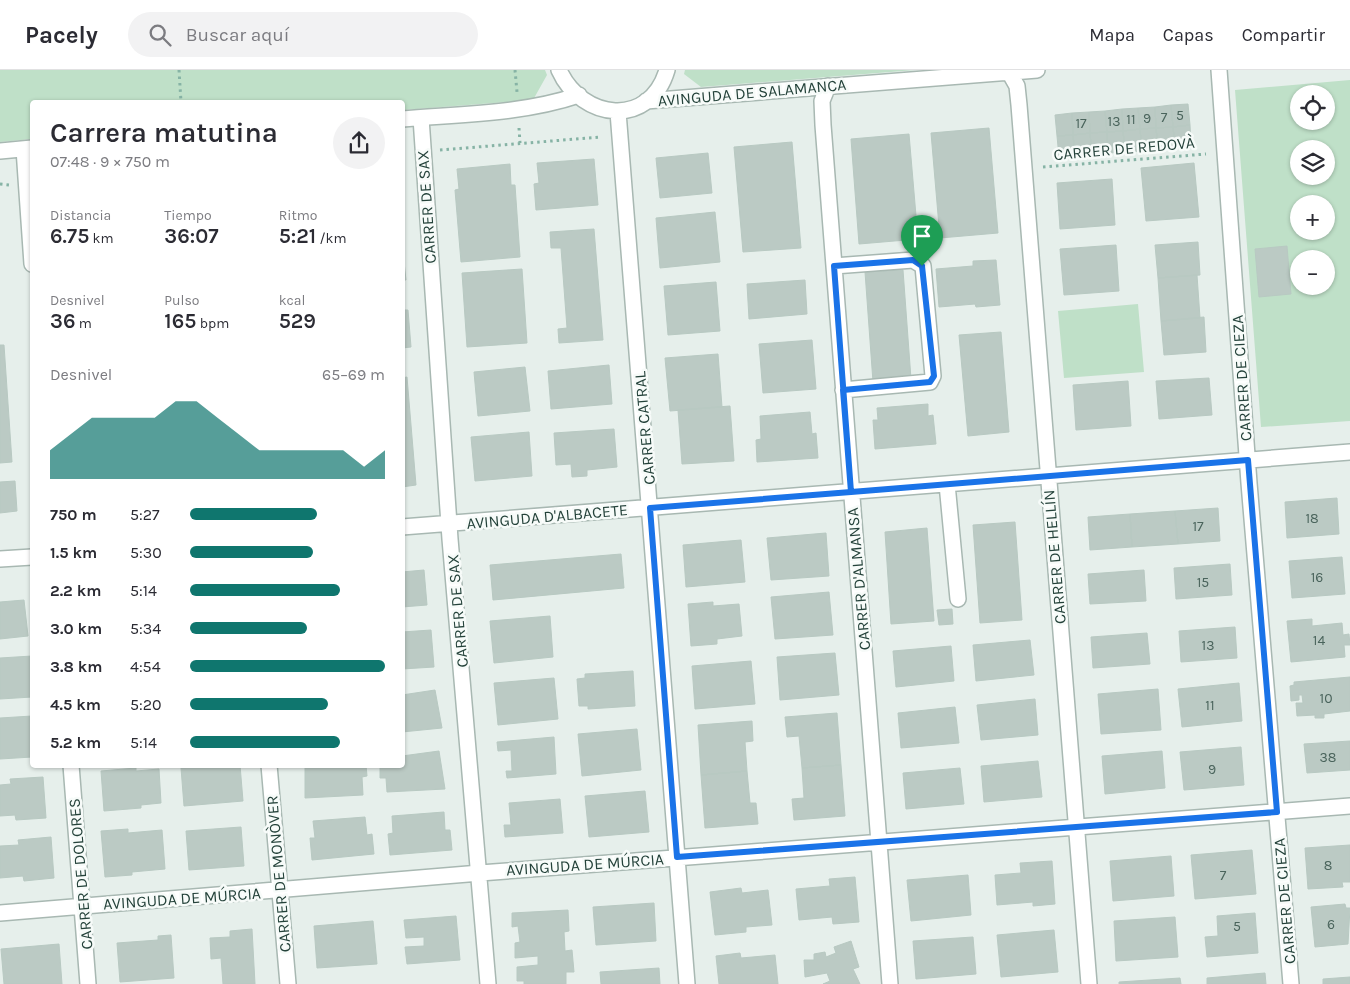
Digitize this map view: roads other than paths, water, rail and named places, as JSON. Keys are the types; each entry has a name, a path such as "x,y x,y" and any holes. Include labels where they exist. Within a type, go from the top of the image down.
{"street":[{"path":"559,70 565,83 596,108 604,111 618,112 633,108 646,101 657,90 667,70"},
{"name":"AVINGUDA DE SALAMANCA","path":"646,101 1037,70"},
{"name":"CARRER DE CIEZA","path":"1219,70 1290,984"},
{"name":"CARRER DE HELLÍN","path":"1009,72 1016,86 1019,106 1089,984"},
{"name":"CARRER D'ALMANSA","path":"828,86 822,101 822,117 890,984"},
{"path":"405,119 518,109 555,103 579,95"},
{"name":"CARRER CATRAL","path":"618,112 687,984"},
{"name":"CARRER DE SAX","path":"421,118 449,524 488,984"},
{"path":"0,151 28,148 30,206"},
{"path":"834,266 913,260 922,266 934,376 930,382 843,390"},
{"name":"AVINGUDA D'ALBACETE","path":"405,528 1350,452"},
{"path":"947,484 958,599"},
{"path":"0,560 30,557"},
{"name":"CARRER DE DOLORES","path":"71,768 88,984"},
{"name":"CARRER DE MONÒVER","path":"269,768 288,984"},
{"name":"AVINGUDA DE MÚRCIA","path":"0,913 677,857 1350,806"}]}
